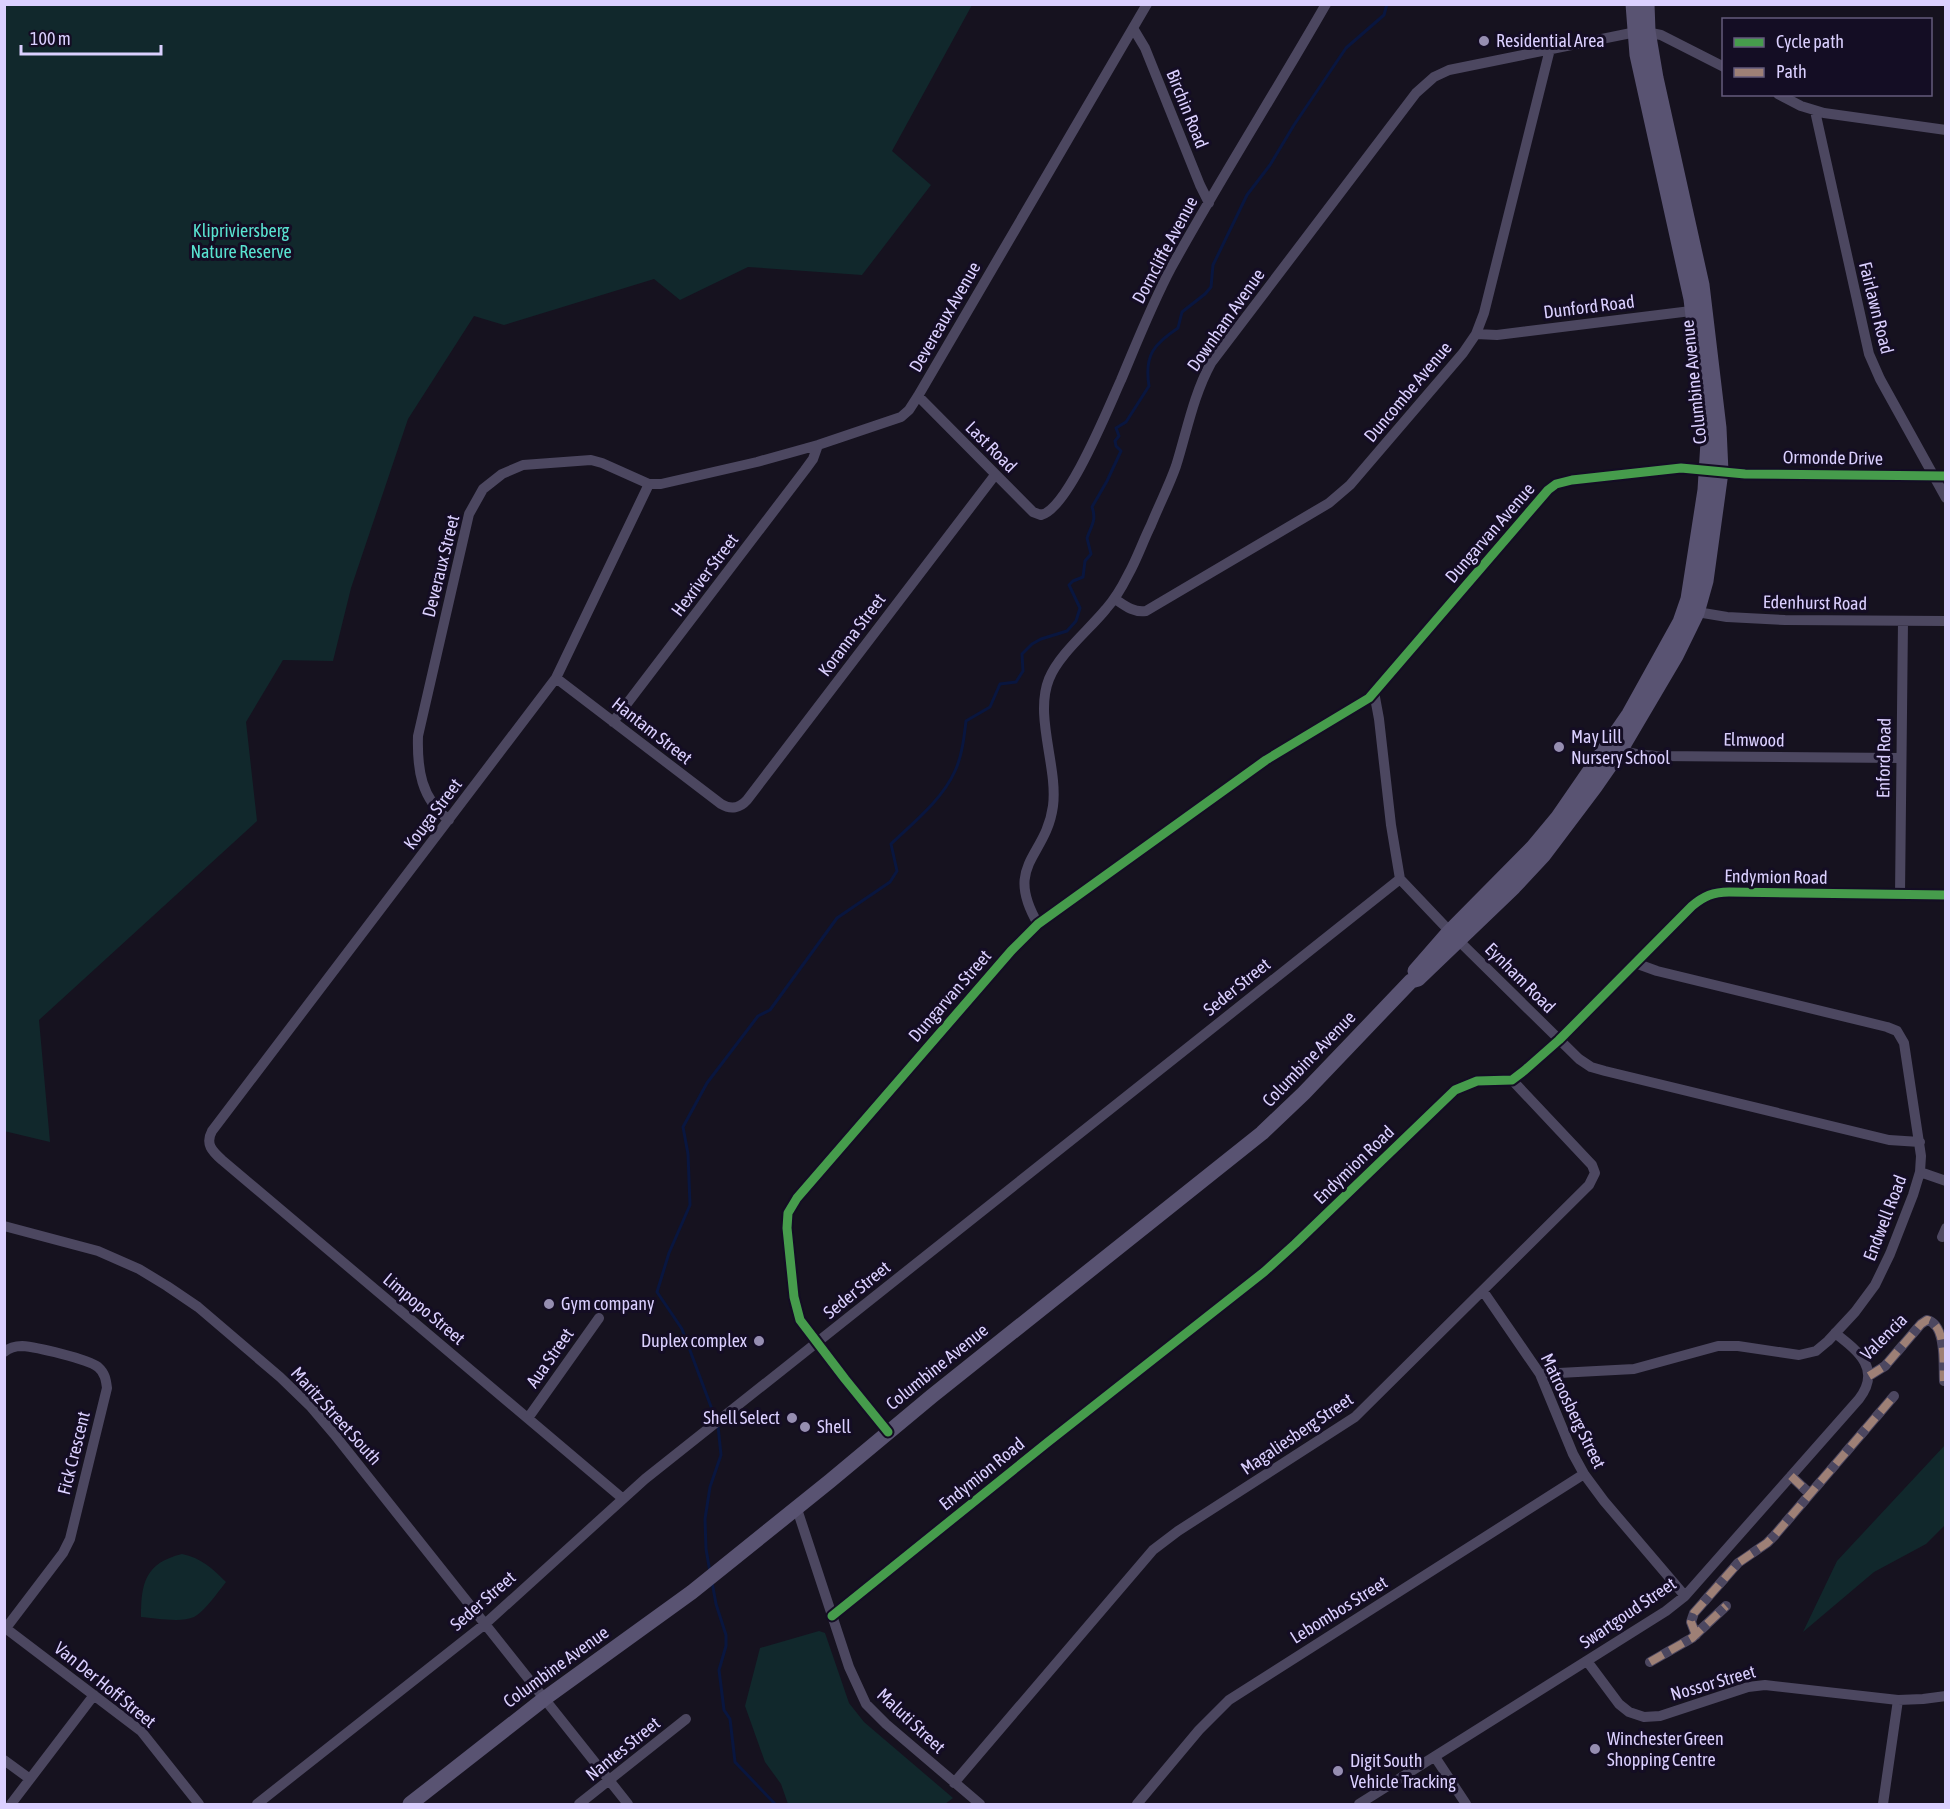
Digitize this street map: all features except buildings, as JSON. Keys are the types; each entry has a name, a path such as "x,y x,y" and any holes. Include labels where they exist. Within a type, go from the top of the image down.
{"main road":[{"name":"Columbine Avenue","path":"1633,4 1641,32"},
{"name":"Columbine Avenue","path":"410,1804 544,1699 684,1598 1262,1133 1291,1107 1411,981 1412,975 1538,851 1614,749 1639,696 1691,611 1692,584 1714,471 1706,426 1699,310 1671,176 1637,55 1647,4"}],"street":[{"name":"Devereaux Avenue","path":"649,484 661,484 705,475 818,445 901,417 909,410 1147,4"},
{"name":"Dorncliffe Avenue","path":"1044,515 1059,500 1088,455 1160,291 1209,202 1326,4"},
{"name":"Birchin Road","path":"1133,28 1145,48 1202,192 1209,202"},
{"name":"Downham Avenue","path":"1038,924 1023,888 1027,868 1053,808 1053,783 1046,726 1046,690 1055,668 1115,599 1130,572 1175,469 1197,393 1211,363 1416,93 1434,77 1449,70 1641,32"},
{"path":"1641,32 1670,40 1722,66"},
{"name":"Duncombe Avenue","path":"1115,599 1136,611 1146,611 1329,503 1359,475 1463,353 1476,334 1484,313 1550,49"},
{"path":"1782,96 1815,111 1946,130"},
{"name":"Fairlawn Road","path":"1815,111 1869,354 1880,379 1946,498"},
{"name":"Dunford Road","path":"1476,334 1497,334 1699,310"},
{"name":"Last Road","path":"918,396 1033,512 1044,515"},
{"name":"Hexriver Street","path":"613,722 805,471 818,445"},
{"name":"Deveraux Street","path":"448,820 438,812 427,795 418,759 418,736 469,514 483,489 502,474 523,465 584,459 602,463 649,484"},
{"name":"Dungarvan Avenue","path":"1374,693 1552,486 1572,480 1669,469 1693,468 1714,471"},
{"name":"Ormonde Drive","path":"1714,471 1752,474 1946,476"},
{"name":"Koranna Street","path":"730,808 739,807 747,800 995,475"},
{"name":"Kouga Street","path":"209,1142 212,1131 556,678 649,484"},
{"name":"Edenhurst Road","path":"1691,611 1765,620 1946,621"},
{"name":"Enford Road","path":"1900,896 1903,621"},
{"name":"Hantam Street","path":"556,678 707,794 730,808"},
{"path":"1374,693 1400,879"},
{"name":"Dungarvan Street","path":"888,1432 803,1324 796,1306 787,1228 789,1209 1011,951 1038,924 1266,760 1362,703 1374,693"},
{"name":"Elmwood","path":"1614,749 1656,756 1900,758"},
{"name":"Eynham Road","path":"1400,879 1454,936 1585,1064 1605,1071 1889,1140 1920,1142"},
{"name":"Seder Street","path":"258,1804 485,1624 622,1498 1400,879"},
{"name":"Endymion Road","path":"832,1616 1264,1272 1350,1192 1446,1097 1470,1083 1512,1080 1526,1070 1559,1040 1692,906 1705,896 1713,893 1946,895"},
{"name":"Endwell Road","path":"1540,1374 1634,1369 1718,1346 1738,1346 1805,1355 1816,1351 1836,1333 1865,1300 1879,1278 1910,1204 1920,1172 1920,1142 1904,1043 1897,1031 1657,971 1635,963"},
{"name":"Magaliesberg Street","path":"954,1783 1157,1546 1355,1418 1589,1185 1595,1173 1592,1165 1512,1080"},
{"name":"Limpopo Street","path":"209,1142 211,1149 222,1160 622,1498"},
{"path":"1920,1172 1946,1181"},
{"name":"Maritz Street South","path":"4,1226 66,1242 117,1259 153,1277 198,1307 280,1377 311,1407 628,1804"},
{"name":"Matroosberg Street","path":"1483,1291 1540,1374 1573,1454 1584,1474 1604,1501 1685,1596"},
{"name":"Aua Street","path":"528,1418 599,1318"},
{"name":"Valencia","path":"1869,1376 1885,1366 1927,1320 1934,1322 1940,1330 1944,1380"},
{"path":"1836,1333 1863,1357 1869,1376"},
{"name":"Fick Crescent","path":"4,1352 9,1348 21,1346 93,1364 103,1372 107,1388 70,1539 63,1553 5,1627"},
{"name":"Swartgoud Street","path":"1359,1804 1666,1611 1685,1596 1862,1394 1869,1376"},
{"path":"1696,1635 1692,1622 1694,1613 1738,1563 1767,1544 1894,1396"},
{"name":"Lebombos Street","path":"1137,1804 1199,1730 1229,1700 1584,1474"},
{"path":"1791,1476 1810,1494"},
{"name":"Maluti Street","path":"797,1509 849,1667 866,1704 886,1724 980,1804"},
{"path":"1650,1662 1696,1635 1726,1606"},
{"name":"Van Der Hoff Street","path":"5,1627 141,1731 199,1804"},
{"name":"Nossor Street","path":"1587,1661 1619,1704 1629,1712 1644,1718 1660,1716 1742,1689 1765,1685 1783,1685 1898,1700 1946,1696"},
{"path":"11,1804 94,1695"},
{"path":"1883,1804 1898,1700"},
{"name":"Nantes Street","path":"579,1804 686,1719"},
{"path":"1435,1757 1466,1804"},
{"path":"4,1760 30,1779"}],"green space":[{"name":"Klipriviersberg Nature Reserve","path":"5,4 972,5 892,151 931,185 862,275 748,267 680,300 654,279 504,325 474,316 408,419 351,588 333,661 283,660 246,722 257,821 39,1020 50,1142 4,1131"},
{"path":"1945,1445 1945,1525 1926,1544 1874,1572 1803,1632 1837,1561"},
{"path":"182,1554 206,1564 226,1582 207,1606 194,1617 175,1620 141,1617 142,1594 148,1576 160,1563"},
{"path":"819,1631 825,1633 849,1703 864,1722 953,1798 945,1804 788,1804 781,1784 765,1762 745,1706 760,1648"}],"waterway":[{"path":"716,1420 682,1329 657,1292 669,1253 690,1205 688,1154 683,1127 707,1083 758,1016 770,1010 837,918 890,882 897,871 891,844 943,792 959,759 966,721 990,707 1000,684 1016,682 1023,671 1022,654 1032,644 1067,631 1076,621 1080,608 1069,585 1083,577 1085,561 1091,554 1087,538 1094,519 1092,507 1121,451 1116,446 1115,441 1119,436 1116,428 1126,422 1149,386 1148,366 1153,351 1163,339 1178,328 1182,312 1211,287 1213,265 1247,195 1270,165 1346,48 1384,15 1387,4"},
{"path":"710,1572 706,1549 705,1519 710,1487 721,1455 718,1426"},
{"path":"712,1582 726,1635 726,1646 719,1670 724,1710 730,1719 735,1762 775,1804"}],"marked path":[{"path":"1869,1376 1885,1366 1927,1320 1938,1329 1941,1337 1944,1381"},
{"path":"1696,1635 1691,1622 1694,1613 1738,1563 1774,1536 1894,1396"},
{"path":"1791,1476 1810,1494"},
{"path":"1650,1662 1692,1638 1726,1606"}],"cycle path":[{"path":"888,1432 800,1320 794,1297 787,1228 788,1213 797,1198 1011,951 1038,924 1266,760 1369,698 1548,490 1556,484 1572,480 1681,468 1745,474 1946,476"},
{"path":"832,1616 1264,1272 1455,1090 1477,1081 1512,1080 1525,1070 1559,1040 1692,906 1701,900 1709,895 1729,892 1946,895"}],"place":[{"name":"Residential Area","path":"1484,41"},
{"name":"May Lill Nursery School","path":"1559,747"},
{"name":"Gym company","path":"549,1304"},
{"name":"Duplex complex","path":"759,1341"},
{"name":"Shell Select","path":"792,1418"},
{"name":"Shell","path":"805,1427"},
{"name":"Winchester Green Shopping Centre","path":"1595,1749"},
{"name":"Digit South Vehicle Tracking","path":"1338,1771"}]}
